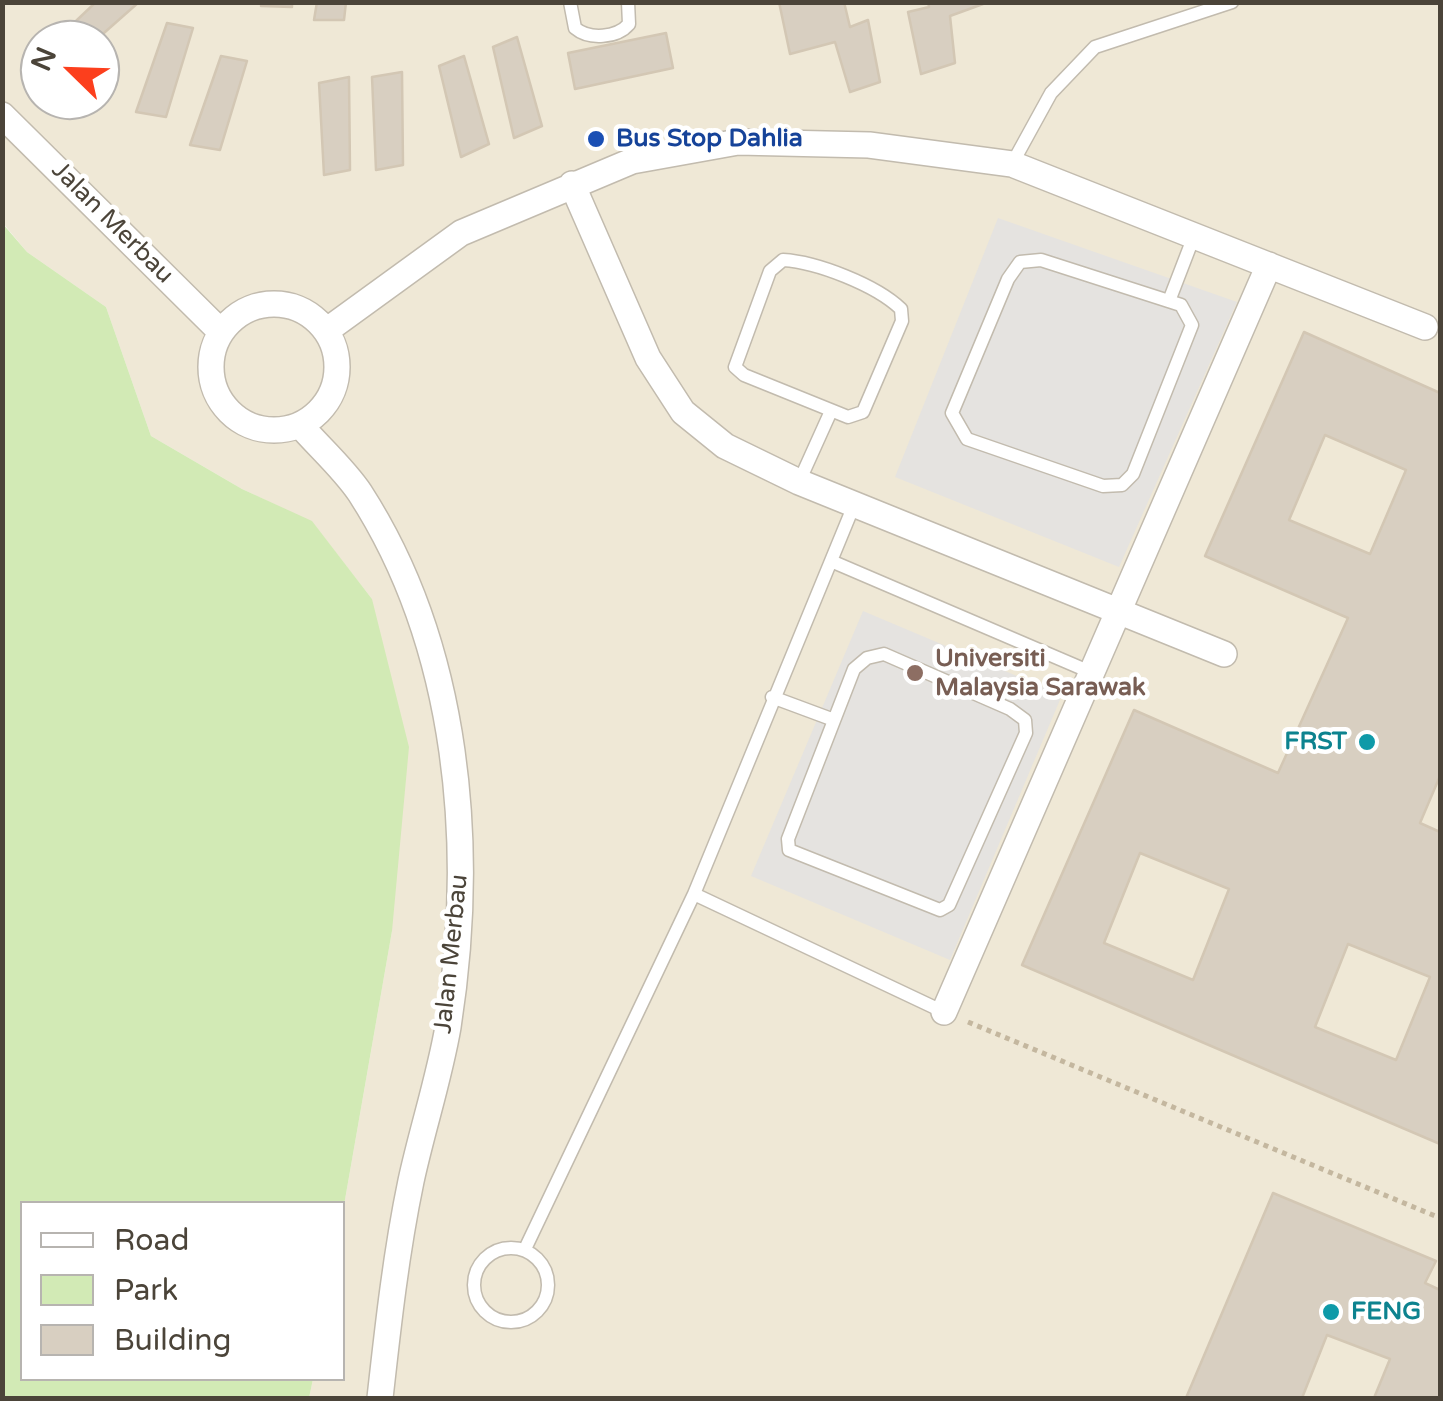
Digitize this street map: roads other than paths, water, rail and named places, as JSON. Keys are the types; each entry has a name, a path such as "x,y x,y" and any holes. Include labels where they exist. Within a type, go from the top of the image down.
{"street":[{"name":"Jalan Merbau","path":"2,115 221,332"},
{"path":"326,331 461,233 632,161 738,142 870,145 1012,164 1425,327"},
{"path":"572,184 648,358 683,412 725,446 854,505 1224,654"},
{"path":"944,1012 1095,674 1270,265"},
{"path":"273,304 312,316 326,331 338,366 335,384 316,415 300,425 260,429 226,408 210,372 221,332 253,307 273,304"},
{"name":"Jalan Merbau","path":"300,425 359,492 399,568 424,636 455,755 463,889 448,1028 410,1183 380,1398"}],"lane":[{"path":"570,2 575,28 591,37 623,31 629,24 628,2"},
{"path":"1012,164 1051,93 1095,48 1232,2"},
{"path":"1169,301 1194,236"},
{"path":"782,260 798,261 890,299 901,310 902,321 864,412 848,417 831,411 744,375 735,367 736,354 770,272 782,260"},
{"path":"1041,260 1169,301 1181,305 1192,325 1132,474 1122,484 1102,486 968,438 959,430 952,413 1008,279 1020,262 1041,260"},
{"path":"799,482 831,411"},
{"path":"525,1249 694,894 854,505"},
{"path":"831,561 1095,674"},
{"path":"884,654 1010,708 1025,720 1026,733 950,905 940,910 789,850 788,839 834,720 854,669 866,658 884,654"},
{"path":"772,697 834,720"},
{"path":"694,894 944,1012"},
{"path":"507,1247 525,1249 540,1260 548,1276 547,1295 538,1310 523,1320 504,1322 488,1315 476,1301 473,1284 478,1266 490,1253 507,1247"}],"place":[{"name":"Bus Stop Dahlia","path":"596,139"},
{"name":"Universiti Malaysia Sarawak","path":"915,673"},
{"name":"FRST","path":"1367,742"},
{"name":"FENG","path":"1331,1312"}]}
